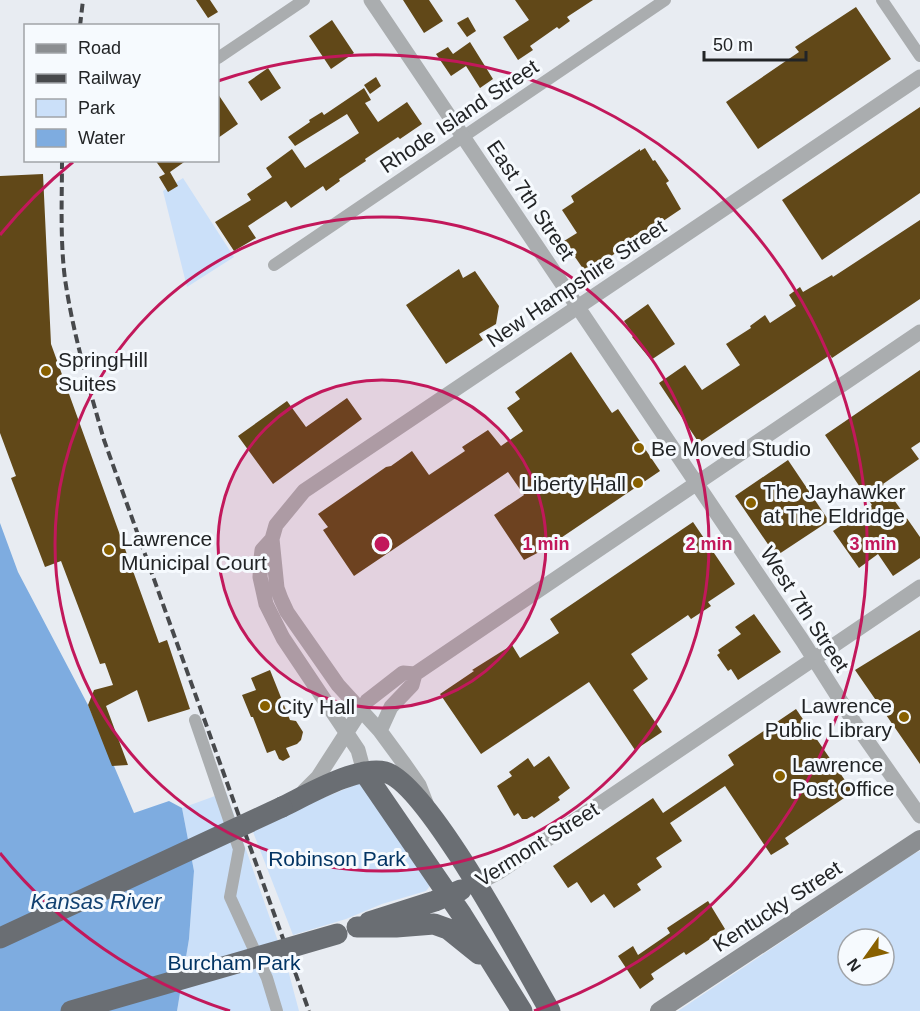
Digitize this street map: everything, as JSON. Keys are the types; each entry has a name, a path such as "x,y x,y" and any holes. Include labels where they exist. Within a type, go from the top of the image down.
{"highway":[{"path":"0,938 350,776 364,772 384,772 400,779 430,811 476,884 550,1011"},
{"path":"364,772 449,896 522,1011"},
{"name":"Vermont Street","path":"70,1011 337,934 383,916 449,896 476,884"},
{"path":"357,927 434,924 465,942 497,971"}],"main road":[{"name":"Kentucky Street","path":"659,1011 920,839"}],"street":[{"path":"219,57 304,0"},
{"name":"East 7th Street","path":"371,0 696,483"},
{"name":"Rhode Island Street","path":"274,265 665,0"},
{"path":"882,0 920,56"},
{"name":"New Hampshire Street","path":"364,772 358,750 284,638 266,604 260,577 262,549 272,539 276,525 304,491 920,77"},
{"path":"289,804 318,777 367,701 402,673 415,674 920,332"},
{"name":"West 7th Street","path":"696,483 854,722 920,816"},
{"path":"272,539 277,588 287,612 338,685 380,731 419,785 430,811"},
{"name":"Vermont Street","path":"476,884 506,867 920,586"},
{"path":"380,731 391,707 412,685 415,674"},
{"path":"195,720 239,849 230,897 267,978 277,1011"}],"green space":[{"path":"183,178 234,257 187,287 163,191"},
{"name":"Robinson Park","path":"360,783 430,886 426,891 293,935 253,832 318,800"},
{"name":"Burcham Park","path":"226,792 288,970 299,1011 177,1011 189,939 194,871 182,808"},
{"path":"920,851 920,1011 678,1011 915,853"}],"water":[{"name":"Kansas River","path":"0,523 18,572 88,705 134,813 169,801 182,808 194,871 189,939 177,1011 0,1011"}],"building":[{"path":"196,0 210,0 218,12 208,18"},
{"path":"403,0 429,0 443,21 424,33"},
{"path":"515,0 593,0 567,17 570,21 559,29 557,27 530,46 533,50 518,60 503,37 529,20"},
{"path":"856,7 891,59 758,149 726,102 799,52 795,47"},
{"path":"468,17 476,31 467,37 457,23"},
{"path":"332,20 354,53 331,69 309,36"},
{"path":"470,42 493,79 480,88 466,66 451,76 436,54 448,47 453,54"},
{"path":"268,68 281,88 261,101 248,82"},
{"path":"376,77 381,86 370,94 364,85"},
{"path":"364,88 371,100 365,103 378,122 407,102 422,124 365,159 366,161 326,191 323,186 291,208 286,201 248,226 256,238 234,251 215,222 251,200 247,194 272,177 266,168 292,149 305,168 359,133 347,114 295,146 288,137 310,122 309,120 322,112 324,115"},
{"path":"219,96 238,124 219,137"},
{"path":"920,107 920,193 822,260 782,200"},
{"path":"645,148 669,181 666,183 681,209 586,273 564,241 577,233 562,210 574,202 571,196 640,149 640,151"},
{"path":"156,162 184,162 170,172 178,186 168,192 159,177 165,174"},
{"path":"43,174 51,344 159,643 167,640 190,709 148,722 137,690 106,706 128,765 112,766 88,705 94,690 113,685 105,663 100,664 61,561 45,567 11,478 16,476 0,433 0,176"},
{"path":"920,220 920,299 832,358 830,355 699,443 659,383 685,365 702,390 740,365 726,344 751,328 750,326 765,315 770,323 796,306 789,295 800,287 803,292 832,275 833,277"},
{"path":"459,269 463,278 475,271 499,306 496,324 479,334 483,340 446,364 406,305"},
{"path":"648,304 675,344 651,360 632,337 634,335 624,321"},
{"path":"571,352 612,413 618,409 660,471 543,550 524,560 494,515 524,495 508,472 354,576 323,530 328,527 318,514 412,451 429,475 465,451 462,447 488,430 501,446 523,431 507,408 520,399 515,392"},
{"path":"920,370 920,442 911,448 919,459 883,484 920,537 920,558 893,576 878,554 859,568 833,531 872,505 825,435"},
{"path":"347,398 362,419 273,484 238,436 287,401 306,427"},
{"path":"788,460 829,521 776,556 735,496"},
{"path":"693,522 735,584 708,602 711,606 691,619 688,615 631,654 648,679 633,690 662,732 635,750 589,682 481,754 440,694 474,671 472,670 512,645 520,658 559,633 550,619"},
{"path":"754,614 781,652 738,680 731,669 728,671 717,655 720,653 718,650 741,634 735,627"},
{"name":"Lawrence Public Library","path":"920,630 920,764 855,670"},
{"name":"City Hall","path":"270,670 290,720 296,721 303,732 297,744 286,748 290,757 283,761 279,759 275,750 267,753 242,695 256,690 251,678"},
{"name":"Lawrence Post Office","path":"796,709 853,792 785,838 789,844 771,855 725,786 670,823 682,841 656,858 662,867 637,884 641,890 614,908 604,894 591,903 577,882 568,888 553,866 653,798 663,813 734,765 728,755"},
{"path":"549,756 570,788 558,797 560,800 534,818 532,816 522,819 518,813 514,816 497,786 512,776 509,772 528,758 534,767"},
{"path":"708,901 725,929 686,955 684,952 651,974 654,979 640,989 618,956 633,946 638,955 670,933 667,928"}],"railway":[{"path":"80,24 83,0"},
{"path":"62,162 63,264 68,300 104,440 309,1011"}],"place":[{"name":"SpringHill Suites","path":"46,371"},
{"name":"Be Moved Studio","path":"639,448"},
{"name":"Liberty Hall","path":"638,483"},
{"name":"The Jayhawker at The Eldridge","path":"751,503"},
{"name":"Lawrence Municipal Court","path":"109,550"},
{"name":"City Hall","path":"265,706"},
{"name":"Lawrence Public Library","path":"904,717"},
{"name":"Lawrence Post Office","path":"780,776"}]}
